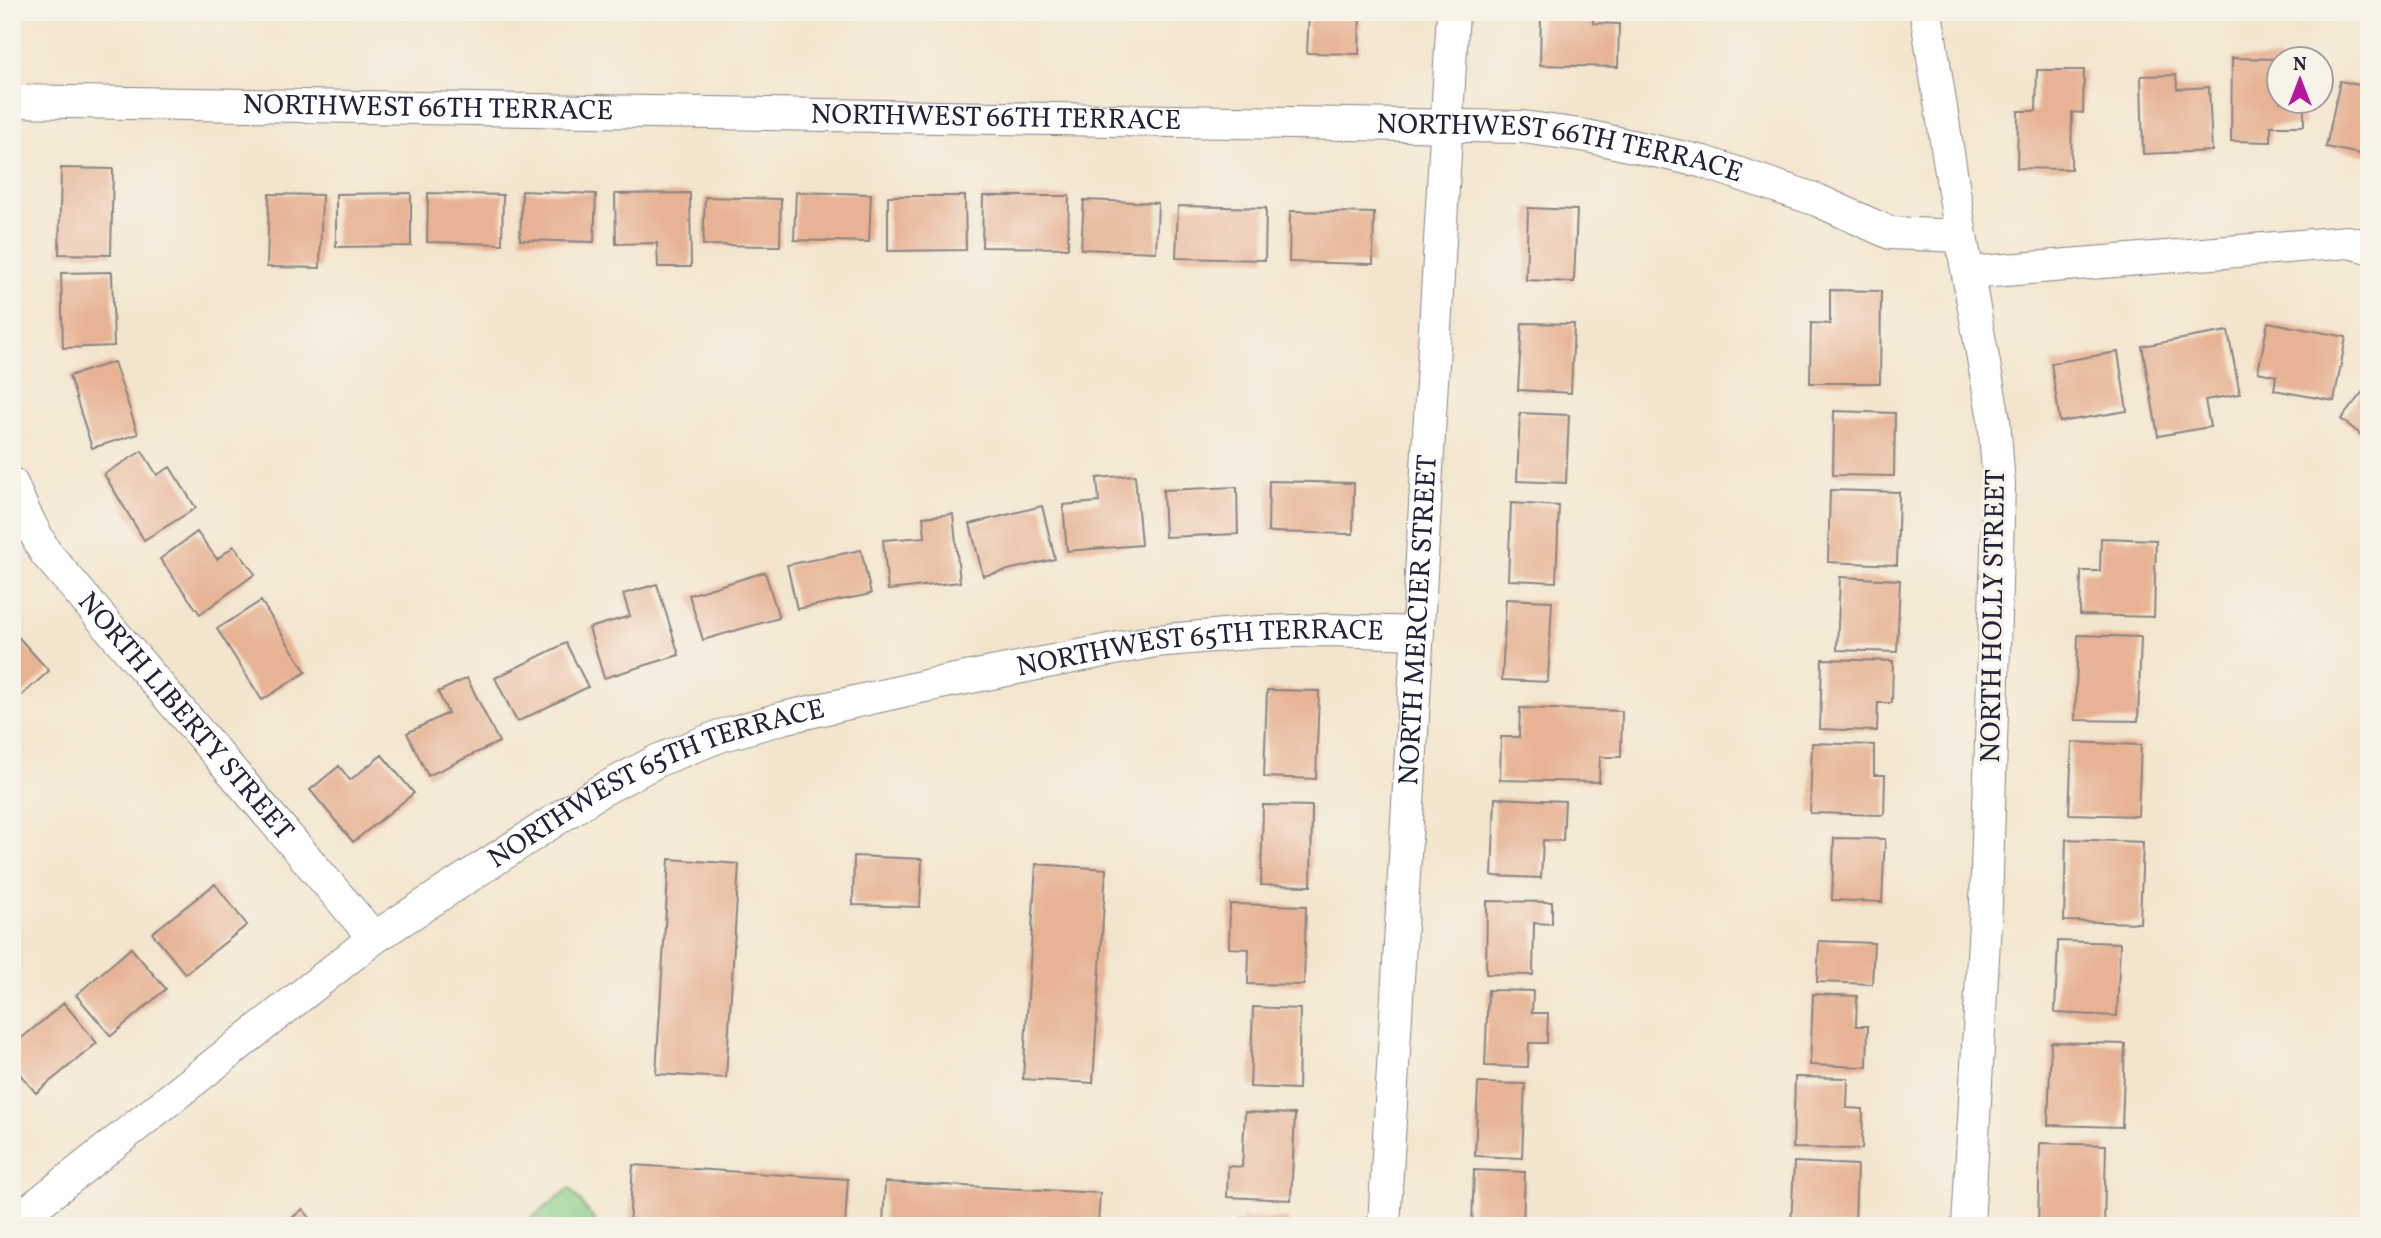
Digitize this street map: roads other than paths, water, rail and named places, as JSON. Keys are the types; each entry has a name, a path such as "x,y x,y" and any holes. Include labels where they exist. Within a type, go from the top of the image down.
{"street":[{"name":"NORTH MERCIER STREET","path":"1384,1226 1453,12"},
{"name":"NORTH HOLLY STREET","path":"1926,12 1961,236 1994,419 2000,485 1986,904 1968,1226"},
{"name":"NORTHWEST 66TH TERRACE","path":"12,101 1523,127 1587,136 1704,162 1817,200 1890,233 1961,236"},
{"path":"1968,273 2348,242 2369,247"},
{"name":"NORTH LIBERTY STREET","path":"16,506 45,552 374,938"},
{"name":"NORTHWEST 65TH TERRACE","path":"12,1224 374,938 600,791 659,760 720,736 783,718 925,686 1155,641 1251,632 1330,630 1418,633"}]}
